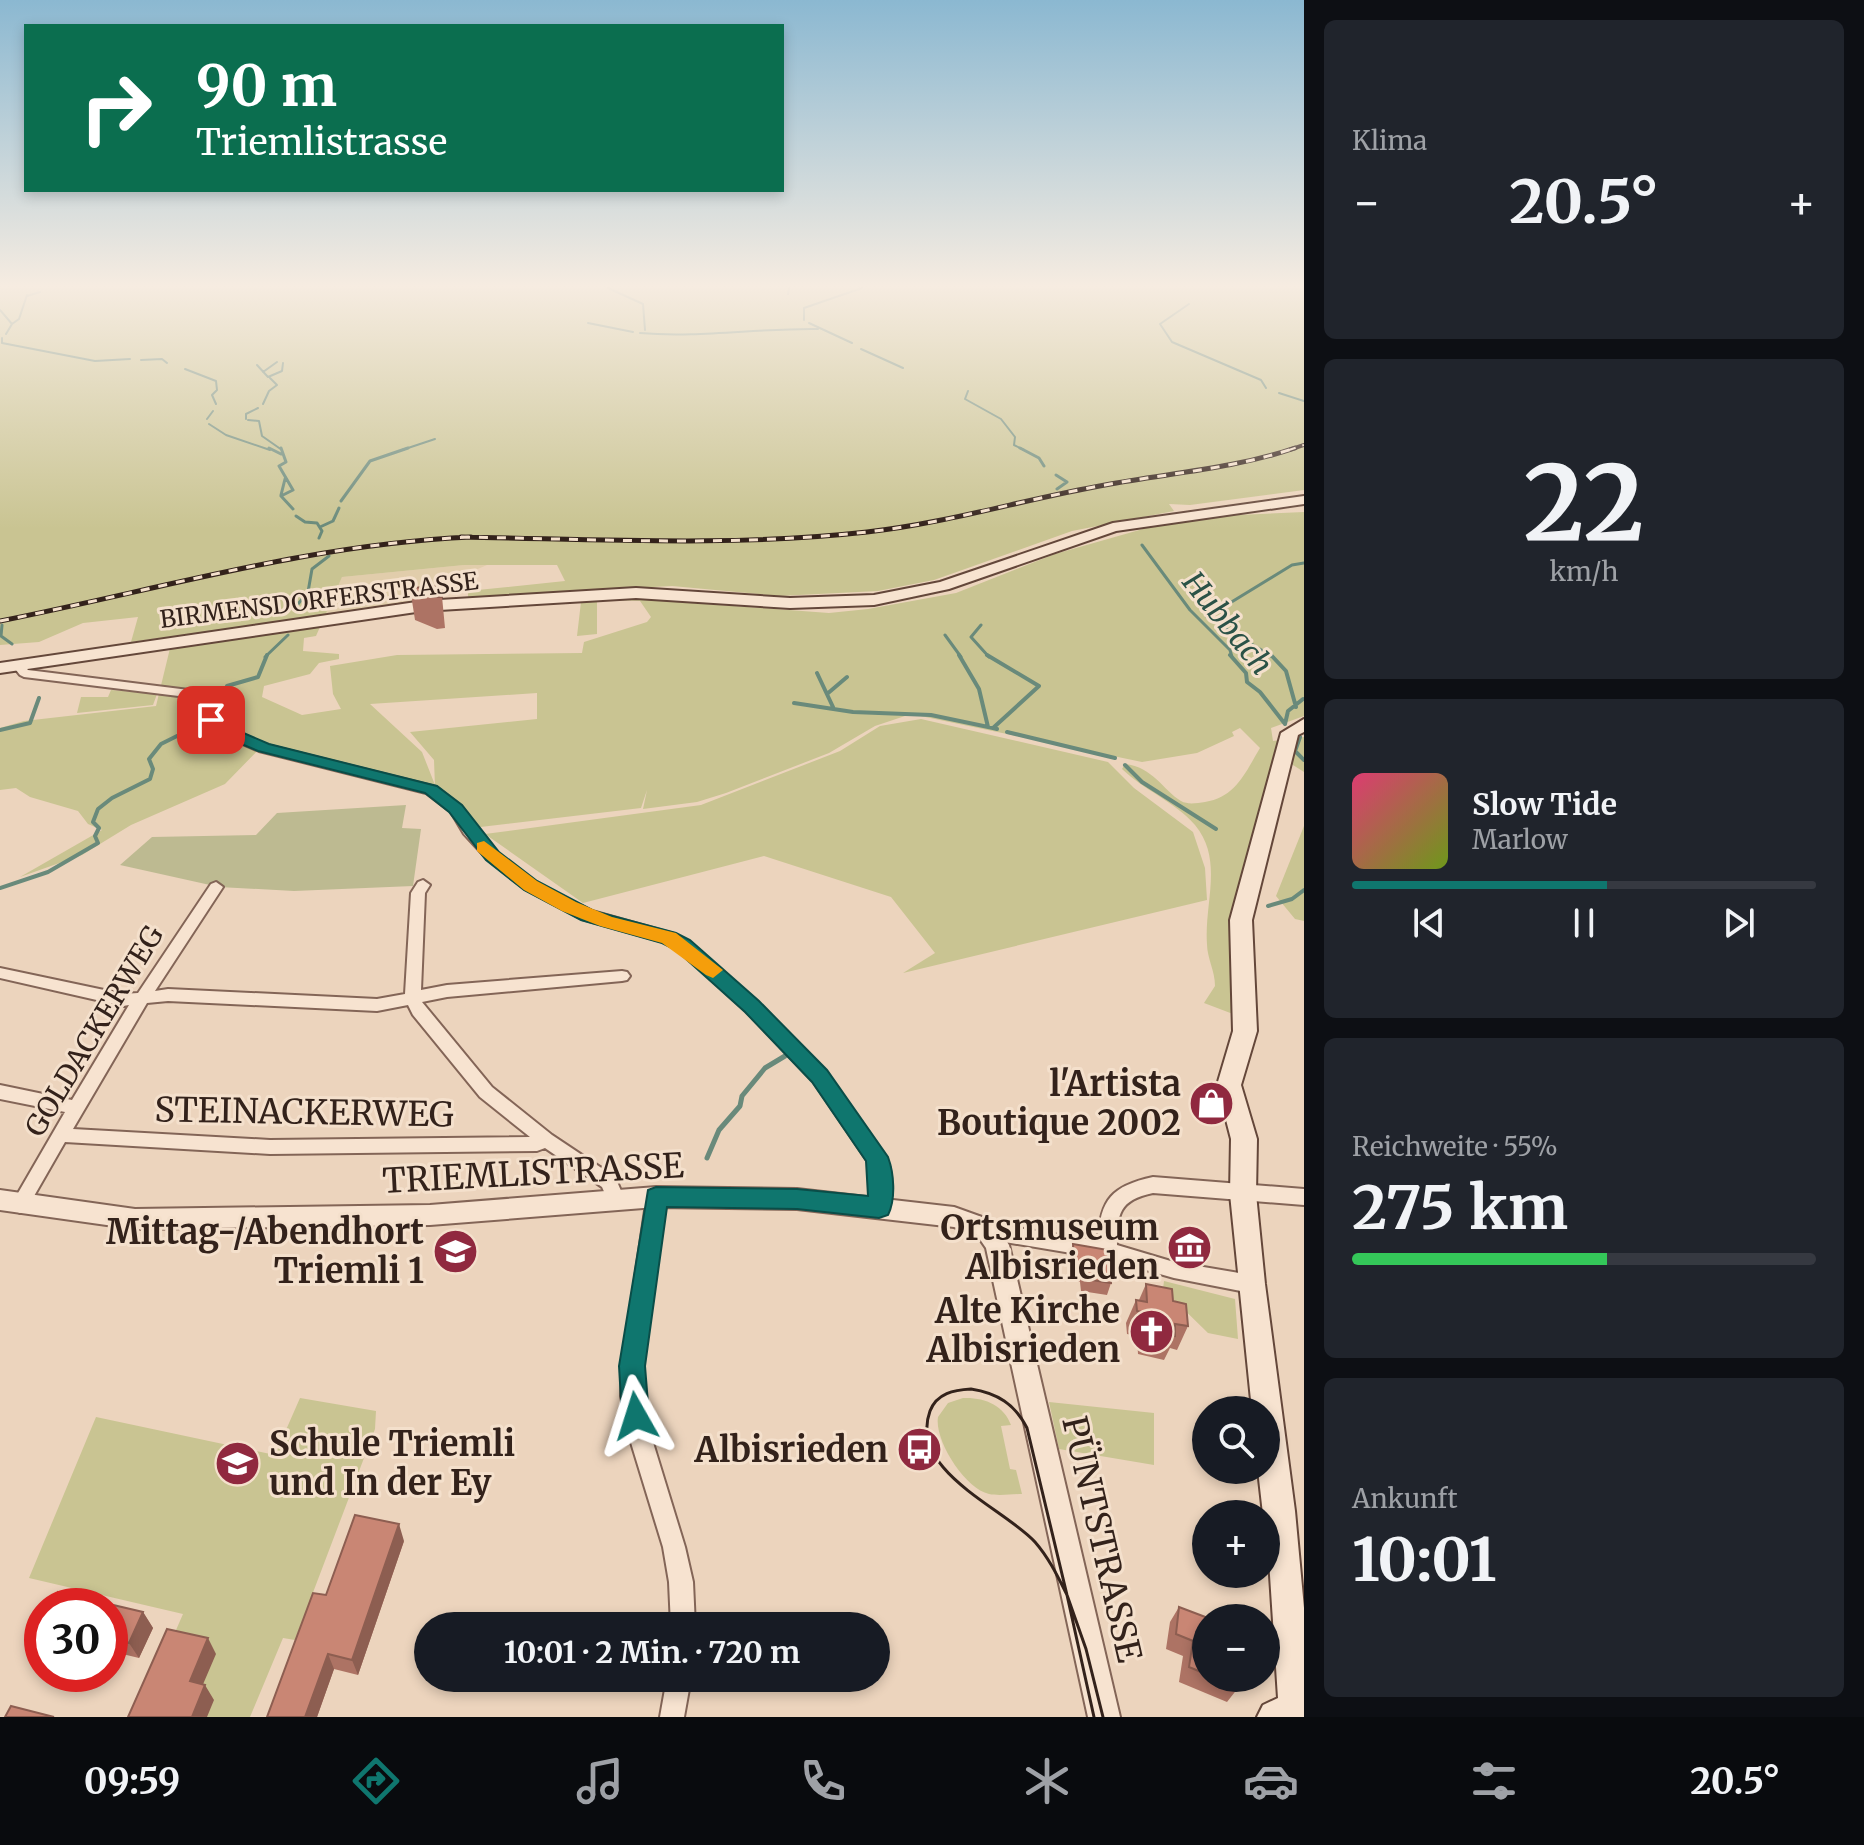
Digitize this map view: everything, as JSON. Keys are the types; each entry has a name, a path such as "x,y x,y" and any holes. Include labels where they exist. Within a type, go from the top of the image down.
{"main road":[{"name":"BIRMENSDORFERSTRASSE","path":"0,668 423,606 636,593 790,603 874,600 944,586 1113,527 1304,500"},
{"path":"1292,1712 1281,1528 1243,1194 1244,1139 1229,1085 1245,1031 1241,920 1290,733 1304,724"}],"street":[{"path":"18,665 24,673 209,696 209,715 219,729 263,748 431,790 456,809 469,831 492,856 530,886 587,915 669,938 683,945 752,1007 819,1076 881,1168 879,1208"},
{"path":"423,885 418,893 413,1000 434,1031 486,1092 546,1140 609,1182 616,1200"},
{"name":"GOLDACKERWEG","path":"10,1202 60,1135 140,999 216,887"},
{"path":"0,973 123,1000 168,995 377,1005 447,991 622,976"},
{"path":"0,1092 75,1107"},
{"name":"STEINACKERWEG","path":"60,1135 270,1147 537,1144 546,1140"},
{"path":"1107,1251 1111,1206 1118,1197 1139,1188 1153,1185 1304,1197"},
{"path":"656,1197 632,1366 631,1396 674,1547 681,1582 682,1612"},
{"name":"TRIEMLISTRASSE","path":"10,1202 135,1219 430,1215 656,1197 797,1199 954,1217 985,1228 994,1237 1005,1234 1107,1251 1174,1270 1251,1284"},
{"name":"PÜNTSTRASSE","path":"994,1237 1104,1717"},
{"path":"672,1717 676,1692"}],"shaded area":[{"path":"0,368 1304,368 1304,490 1190,505 1169,504 1174,511 1072,531 934,580 878,591 779,596 672,586 468,597 468,591 565,581 557,565 464,565 342,577 316,636 304,638 303,651 339,654 339,659 319,663 310,674 264,686 262,697 302,715 341,709 333,694 330,666 397,655 582,653 584,642 647,622 651,617 640,601 610,600 651,600 829,613 868,609 956,593 1055,554 1157,525 1238,515 1304,512 1304,716 1271,728 1273,741 1304,737 1304,772 1274,753 1230,934 1233,1014 1204,1003 1215,986 1207,949 1211,867 1204,838 1187,817 1122,769 1125,764 1143,770 1184,802 1216,799 1232,789 1260,748 1240,728 1232,732 1234,736 1197,753 1142,762 911,714 875,726 829,753 697,802 643,809 647,790 641,808 472,828 435,785 357,770 264,744 225,784 131,825 82,855 20,877 102,830 88,824 78,811 30,797 16,788 0,790 0,728 24,721 156,706 173,636 131,642 138,617 83,623 39,642 0,645","holes":["537,693 537,719 410,732 434,760 435,785 422,752 370,704"]},
{"path":"487,565 471,572 443,595 428,601 324,614 342,577"},
{"path":"597,601 597,634 577,636 581,602"},
{"path":"111,690 157,694 153,705 77,713 81,697 108,697"},
{"path":"921,719 1108,762 1134,788 1193,832 1205,868 1207,900 903,973 935,953 891,897 764,856 583,903 485,834 701,805 840,751 880,726"},
{"path":"406,805 402,828 421,829 413,886 294,891 219,887 120,865 152,837 256,835 277,813"},
{"path":"1304,826 1304,921 1295,919 1276,896"},
{"path":"1164,1281 1235,1299 1238,1339 1208,1333 1163,1289"},
{"path":"300,1398 376,1411 375,1429 295,1640 283,1638 250,1717 138,1717 183,1614 128,1601 128,1588 72,1588 29,1578 96,1417 275,1455"},
{"path":"963,1398 992,1404 1008,1418 1011,1425 1001,1426 1010,1469 1016,1470 1022,1494 993,1495 980,1490 961,1474 953,1462 941,1438 938,1417 948,1403"},
{"path":"1049,1402 1154,1413 1154,1465 1059,1449"}],"building":[{"path":"441,586 442,597 433,597 410,588"},
{"path":"1073,1244 1108,1250 1111,1283 1085,1279 1085,1270 1075,1267"},
{"path":"1146,1284 1172,1289 1173,1301 1186,1304 1188,1326 1175,1324 1175,1336 1148,1331 1147,1313 1137,1311 1136,1300 1147,1302"},
{"path":"355,1515 399,1524 352,1660 328,1654 305,1717 267,1717 313,1593 326,1595"},
{"path":"1179,1607 1192,1612 1192,1641 1176,1634"},
{"path":"128,1608 143,1612 128,1643"},
{"path":"167,1629 208,1638 190,1681 205,1685 192,1717 128,1717"},
{"path":"11,1706 54,1717 5,1717"}],"waterway":[{"path":"260,368 263,372"},
{"path":"263,372 268,368"},
{"path":"263,372 268,377 282,368"},
{"path":"1233,368 1261,380 1266,388"},
{"path":"185,369 216,381 217,390 212,395 216,404"},
{"path":"263,404 269,391 277,385 270,378"},
{"name":"Hubbach","path":"968,391 965,399 1001,419 1015,437 1014,445 1020,448"},
{"path":"1279,393 1304,401"},
{"path":"246,419 246,414 258,408"},
{"path":"207,419 213,411"},
{"path":"248,420 259,421 262,436 282,450"},
{"path":"209,424 226,435 270,450"},
{"path":"408,448 435,439"},
{"path":"269,448 281,454"},
{"path":"341,501 370,461 408,448"},
{"path":"402,450 408,448"},
{"name":"Hubbach","path":"1020,448 1024,450"},
{"name":"Hubbach","path":"1020,448 1039,458 1044,466"},
{"path":"282,450 286,462 279,466 293,490 281,496 293,509"},
{"name":"Hubbach","path":"1056,475 1067,482 1057,489"},
{"path":"281,495 285,479"},
{"path":"320,527 333,521 339,508"},
{"path":"296,516 305,522 317,523 322,531 319,538"},
{"name":"Hubbach","path":"1142,545 1190,610 1230,650 1232,657"},
{"path":"298,604 308,592 312,569 329,556"},
{"path":"1273,657 1207,617 1292,565 1304,563"},
{"path":"2,625 1,636 12,644"},
{"path":"981,625 971,637 987,655"},
{"path":"267,655 288,635"},
{"path":"945,635 961,657"},
{"path":"227,686 258,677 267,655"},
{"path":"959,655 979,689 988,727"},
{"path":"987,655 1039,686 993,728"},
{"name":"Hubbach","path":"1230,655 1246,673 1247,682 1260,692 1285,724 1288,711 1295,705"},
{"path":"1273,657 1286,671 1295,705"},
{"path":"817,673 833,707"},
{"path":"827,694 847,677"},
{"path":"0,730 30,723 39,698"},
{"path":"1295,705 1303,699"},
{"path":"0,888 48,872 98,843 95,836 99,828 93,822 98,809 112,798 150,779 153,769 149,759 161,744 179,735 183,719 196,703"},
{"path":"794,703 853,712 931,715 988,727"},
{"path":"988,727 993,728"},
{"path":"993,728 997,729"},
{"path":"1007,732 1115,758"},
{"name":"Hubbach","path":"1300,737 1295,751 1304,760"},
{"path":"1125,765 1142,782 1216,829"},
{"path":"1268,906 1292,899 1304,890"},
{"path":"707,1158 719,1130 740,1106 742,1096 765,1068 785,1056"}],"tram line":[{"path":"971,1389 989,1393 1017,1412 1027,1428 1067,1595 1035,1542 945,1470 933,1452 927,1432 930,1411 937,1400 958,1390 971,1389"},
{"path":"1067,1595 1086,1649 1103,1717"},
{"path":"1067,1595 1094,1717"}],"railway":[{"path":"1295,448 1304,445"},
{"path":"469,537 715,541 867,532 927,523 1105,485 1225,466 1295,448"},
{"path":"1289,450 1295,448"},
{"path":"461,537 469,537"},
{"path":"0,621 293,558 411,541 469,537"}],"slow traffic":[{"path":"484,847 530,886 569,907 607,922 669,938 683,945 713,970"}],"place":[{"name":"l'Artista Boutique 2002","path":"1212,1104"},
{"name":"Ortsmuseum Albisrieden","path":"1190,1248"},
{"name":"Mittag-/Abendhort Triemli 1","path":"455,1252"},
{"name":"Alte Kirche Albisrieden","path":"1151,1331"},
{"name":"Albisrieden","path":"919,1450"},
{"name":"Schule Triemli und In der Ey","path":"238,1464"}],"route":[{"path":"211,720 219,729 263,748 431,790 456,809 469,831 492,856 530,886 587,915 669,938 683,945 752,1007 819,1076 876,1157 881,1168 879,1208 797,1199 656,1197 632,1366 631,1396 636,1416"}]}
